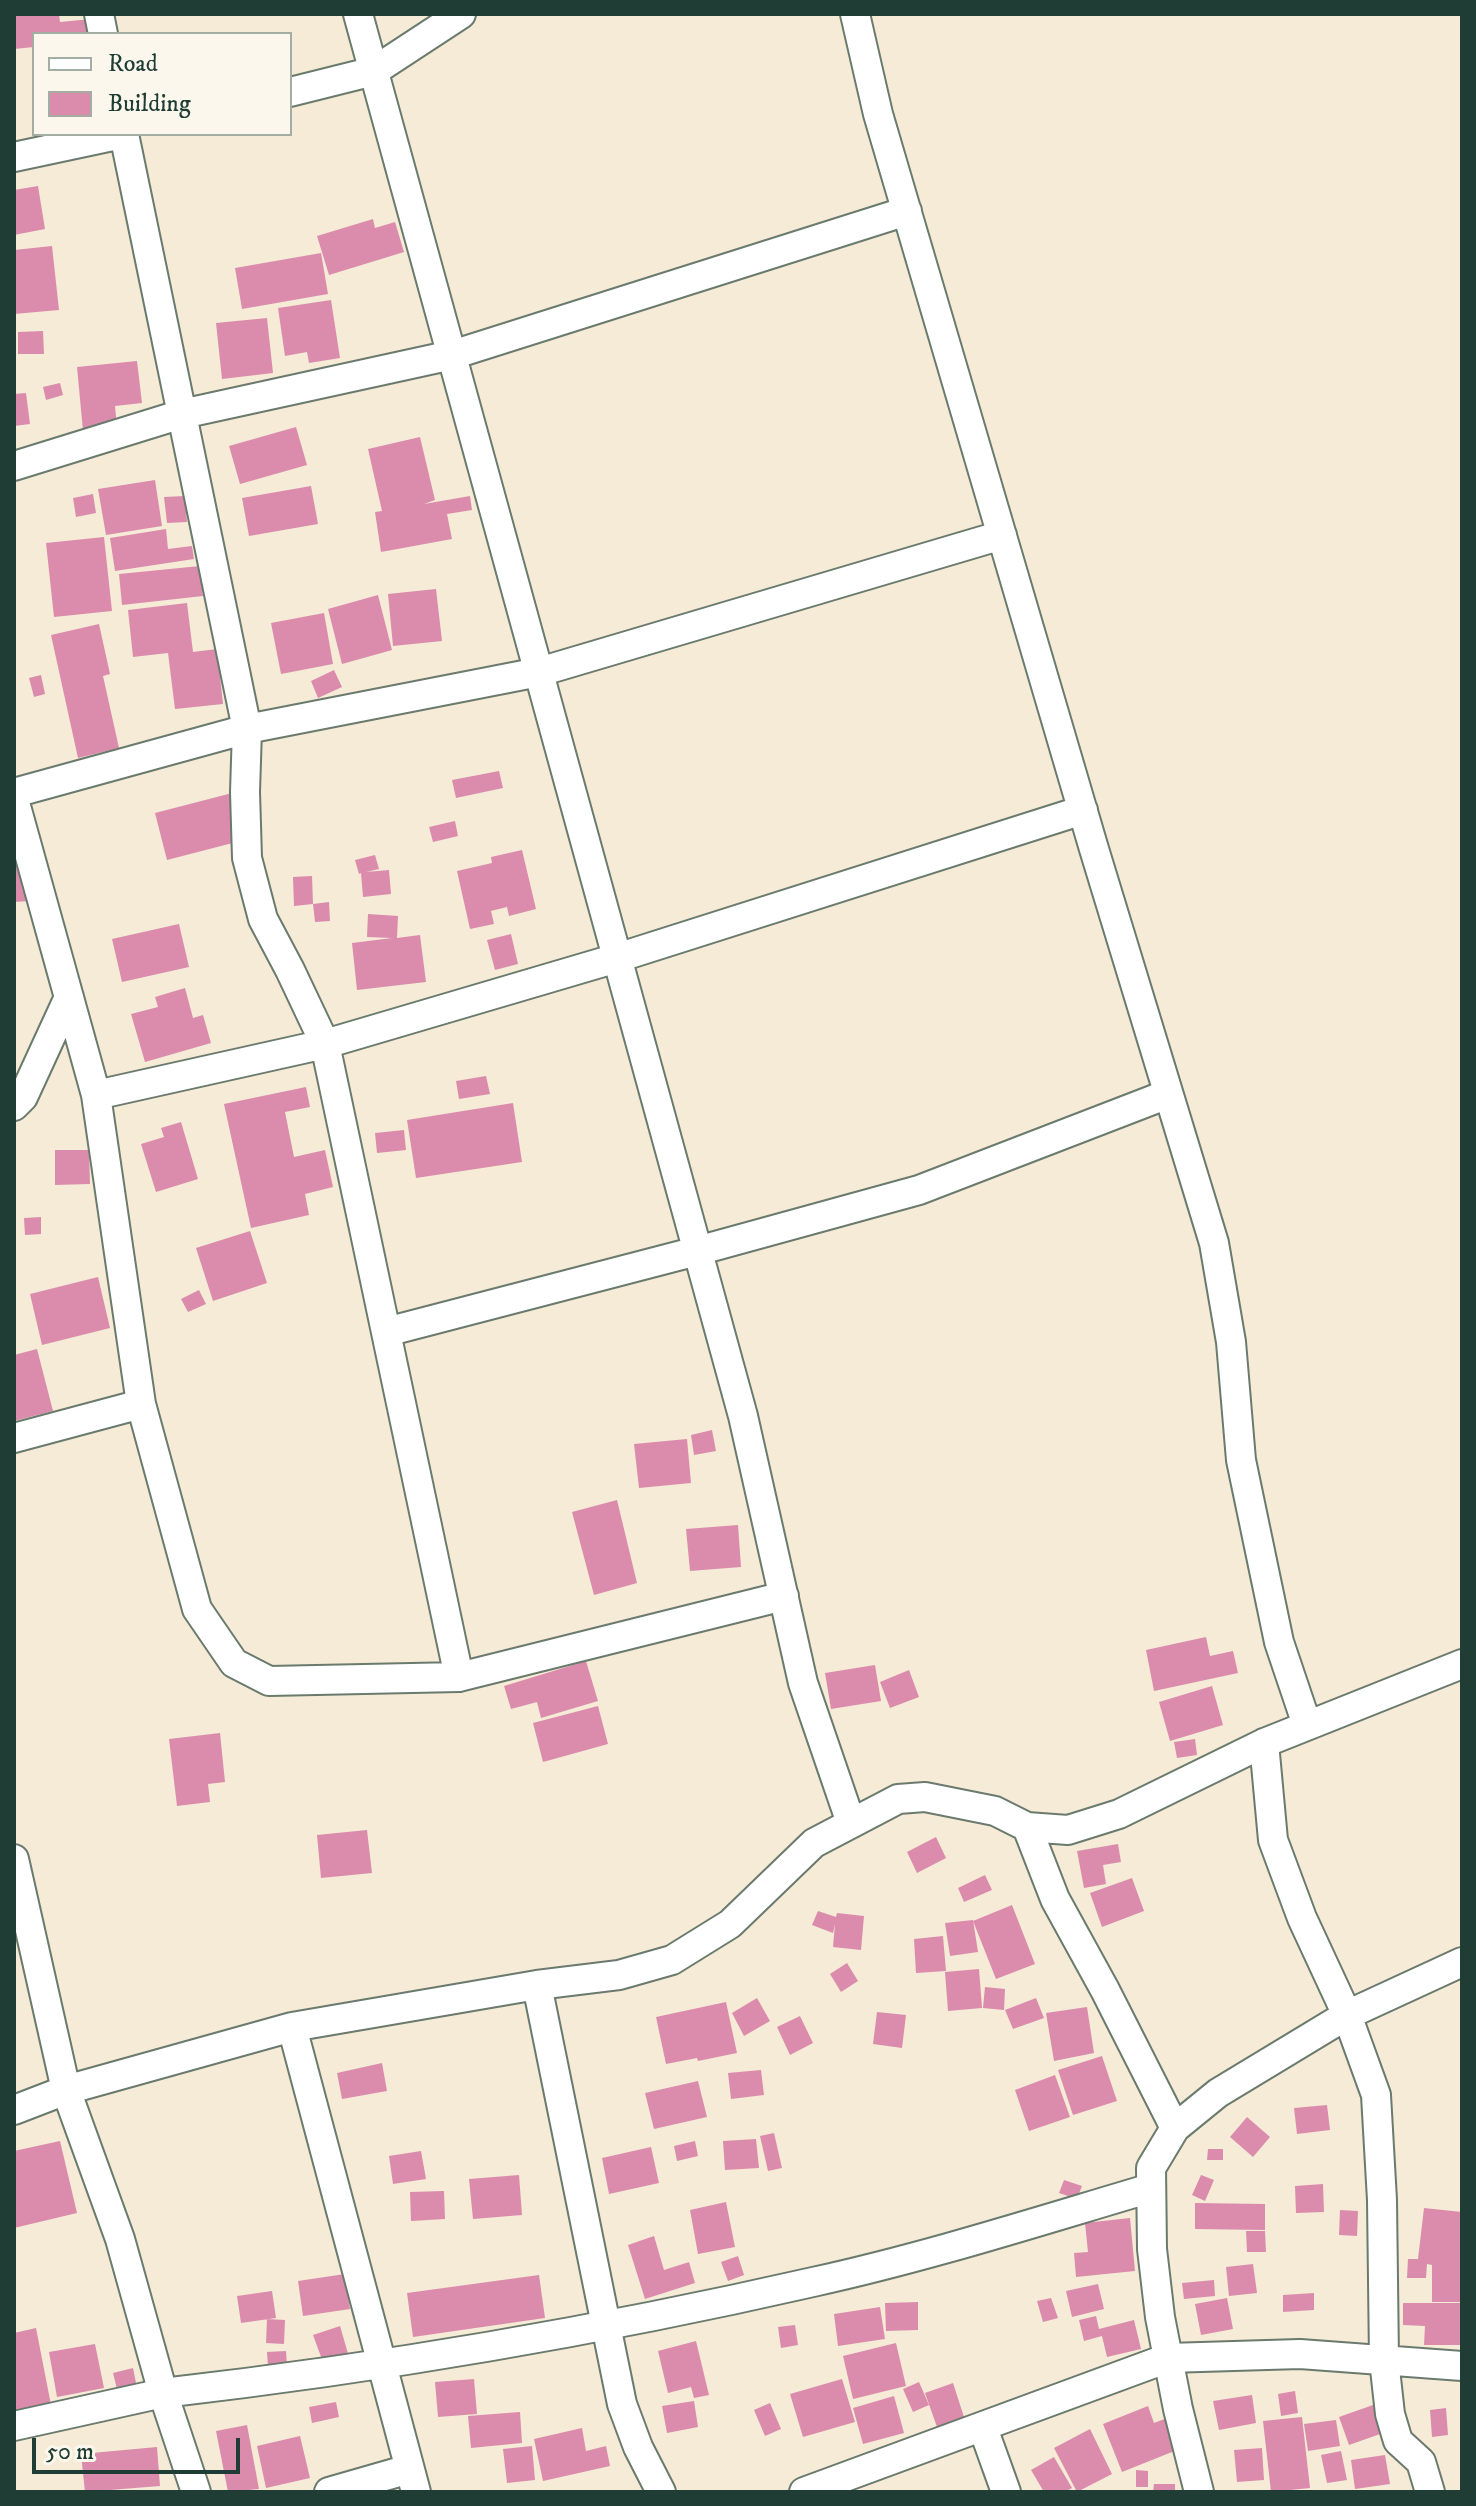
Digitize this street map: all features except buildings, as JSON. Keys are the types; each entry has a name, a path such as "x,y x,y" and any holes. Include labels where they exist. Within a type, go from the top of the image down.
{"street":[{"path":"358,14 743,1416 803,1683 851,1823"},
{"path":"292,92 374,71 461,14"},
{"path":"855,14 878,114 1214,1243 1231,1342 1241,1460 1279,1642 1307,1725"},
{"path":"14,157 114,136"},
{"path":"123,136 247,729 247,858 263,919 325,1044 459,1677"},
{"path":"14,466 182,414 452,355 907,211"},
{"path":"14,793 247,729 539,672 1002,535"},
{"path":"14,799 96,1095 141,1404 197,1609 234,1663 269,1681 459,1677 784,1596"},
{"path":"96,1095 325,1044 617,958 1083,810"},
{"path":"14,1106 23,1097 69,997"},
{"path":"386,1332 919,1190 1168,1094"},
{"path":"14,1438 141,1404"},
{"path":"14,2110 66,2090 292,2027 537,1985 619,1975 672,1960 730,1924 814,1843 898,1799 925,1797 995,1811 1027,1827 1068,1830 1119,1814 1264,1743 1462,1664"},
{"path":"1264,1743 1273,1840 1302,1918 1347,2015 1376,2095 1382,2200 1384,2360 1390,2414 1398,2441 1421,2462 1430,2492"},
{"path":"1027,1827 1055,1899 1175,2128"},
{"path":"14,1859 66,2090 120,2239 163,2393 196,2492"},
{"path":"1199,2492 1178,2409 1160,2317 1152,2249 1151,2168 1175,2128 1218,2093 1347,2015 1462,1962"},
{"path":"537,1985 622,2404 638,2447 661,2492"},
{"path":"292,2027 412,2481 329,2492"},
{"path":"14,2426 163,2393 298,2377 529,2340 815,2282 1151,2188"},
{"path":"804,2492 1168,2358 1300,2354 1462,2366"},
{"path":"983,2428 1006,2492"}]}
